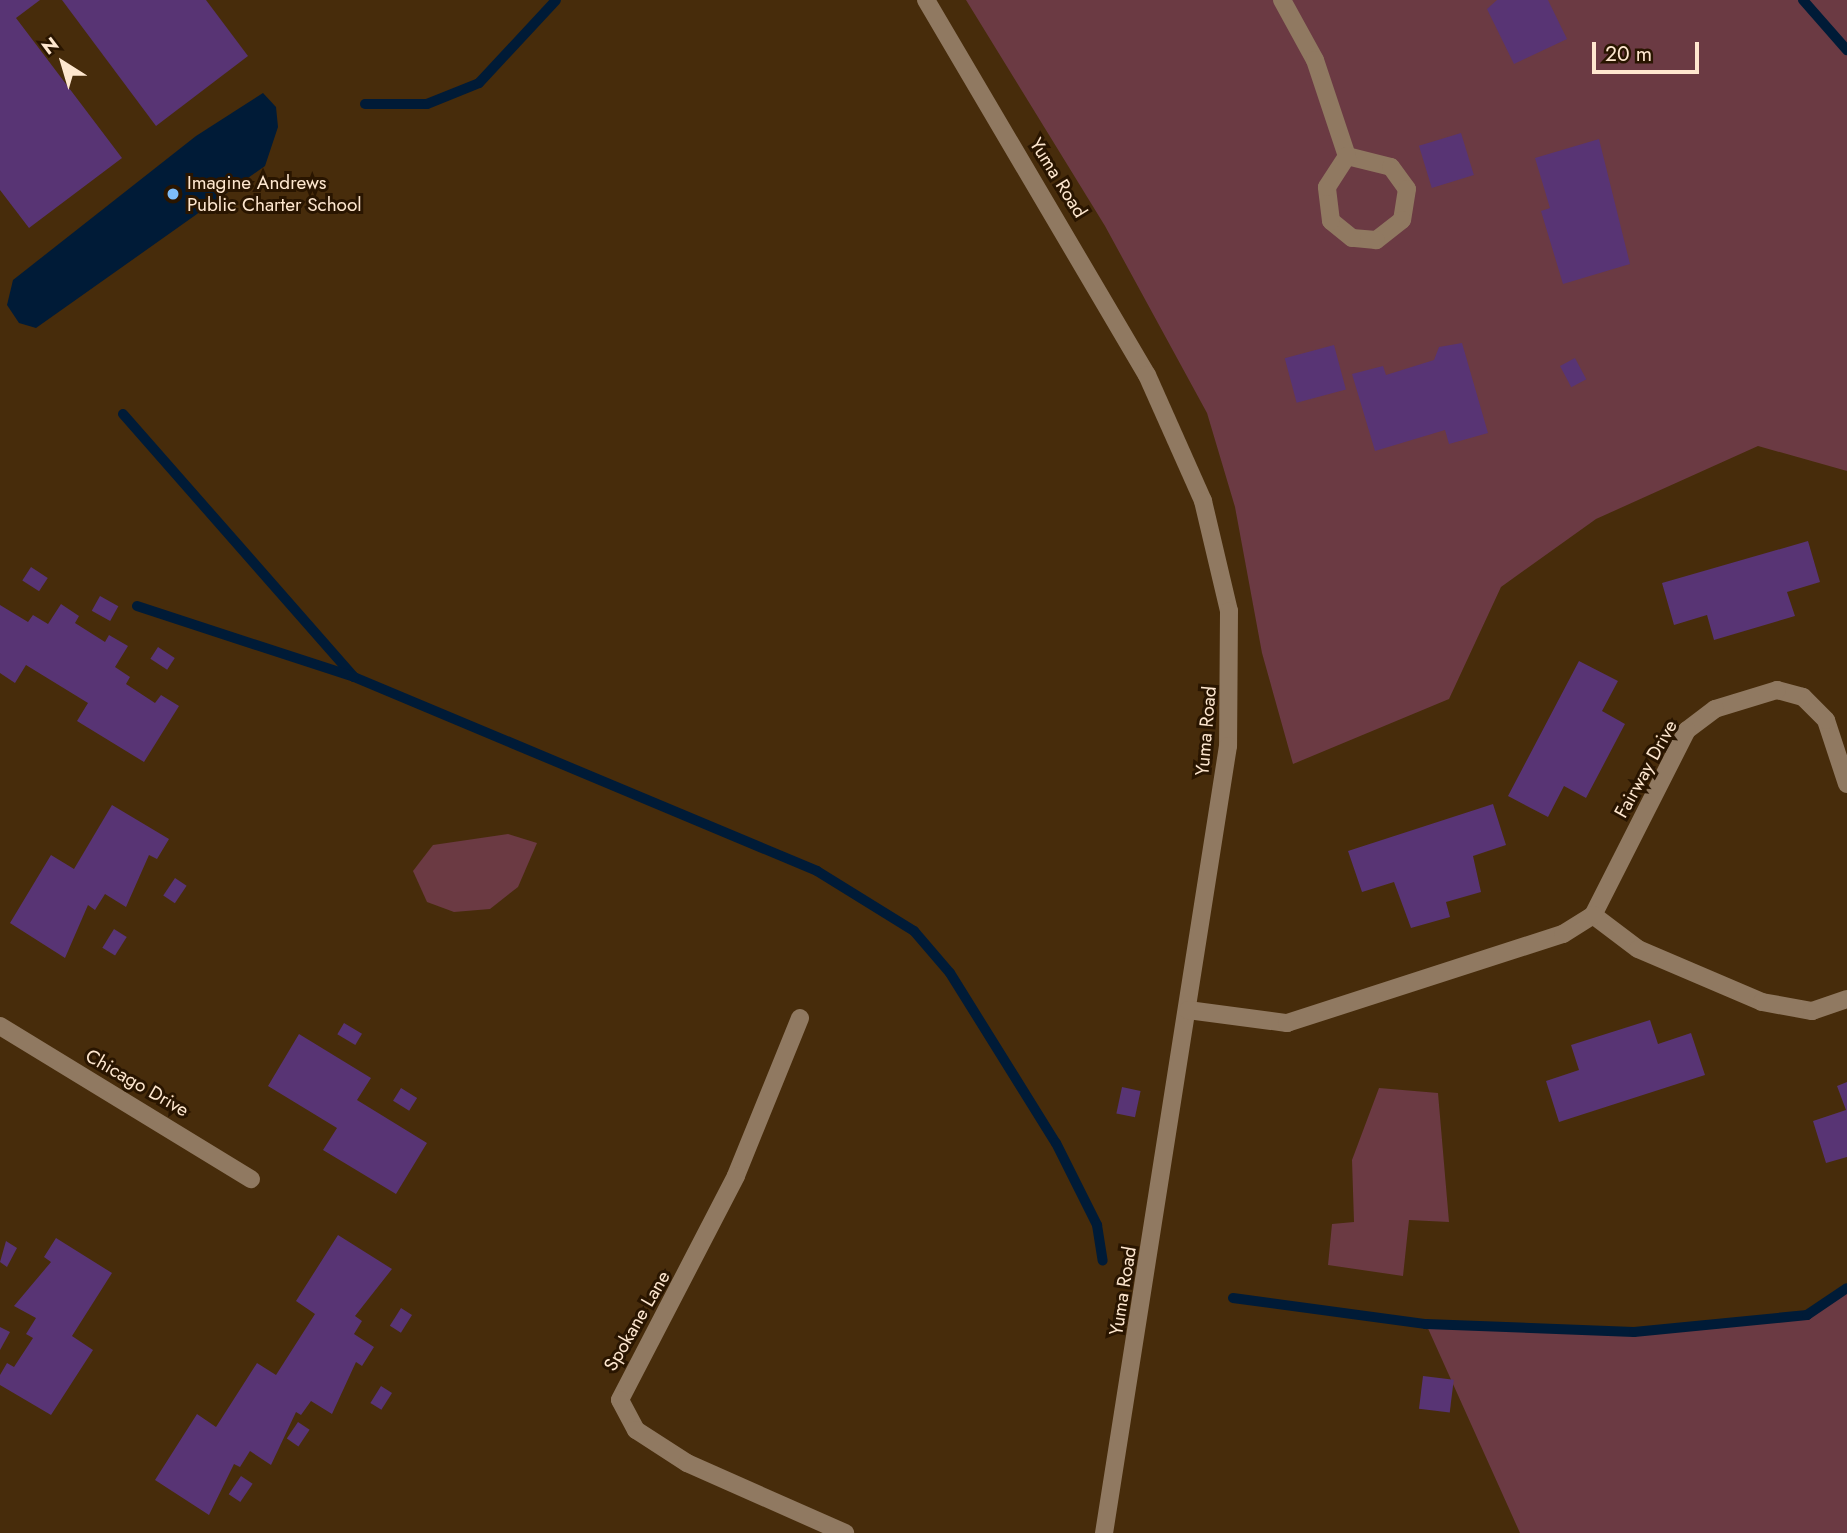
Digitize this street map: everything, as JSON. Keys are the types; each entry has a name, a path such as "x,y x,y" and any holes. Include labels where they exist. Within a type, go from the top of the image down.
{"street":[{"name":"Yuma Road","path":"926,0 1147,375 1191,470 1220,566 1233,670 1228,746 1104,1533"},
{"path":"1282,0 1315,60 1347,156"},
{"path":"1347,156 1391,167 1407,189 1402,220 1376,240 1352,238 1331,221 1327,187 1347,156"},
{"name":"Fairway Drive","path":"1593,915 1687,730 1715,709 1777,690 1803,697 1826,720 1847,784"},
{"path":"1188,1010 1287,1023 1563,934 1593,915 1638,949 1762,1002 1812,1011 1847,999"},
{"name":"Spokane Lane","path":"800,1018 731,1188 693,1267 626,1378 620,1400 636,1430 687,1463 845,1533"},
{"name":"Chicago Drive","path":"0,1026 251,1179"}],"shaded area":[{"path":"966,0 1847,0 1847,471 1758,446 1596,519 1501,587 1449,699 1293,764 1262,653 1235,507 1207,413 1105,226"},
{"path":"508,834 537,843 518,887 490,909 454,912 427,902 413,871 433,845"},
{"path":"1379,1088 1438,1093 1449,1222 1409,1220 1403,1276 1328,1265 1332,1224 1354,1222 1352,1160"},
{"path":"1847,1288 1847,1533 1520,1533 1426,1324 1634,1332 1722,1328 1807,1315"}],"water":[{"path":"263,93 276,107 278,127 265,166 36,328 19,323 7,305 13,280 196,136"}],"building":[{"path":"0,0 40,0 16,18 122,158 29,228 0,190"},
{"path":"62,0 206,0 248,56 156,126"},
{"path":"1497,0 1548,0 1567,39 1514,64 1487,9"},
{"path":"1461,133 1474,175 1432,188 1419,146"},
{"path":"1599,139 1630,264 1563,284 1541,211 1550,208 1535,158"},
{"path":"1462,343 1488,433 1449,444 1445,430 1375,451 1352,374 1383,366 1386,375 1434,360 1439,347"},
{"path":"1334,345 1346,389 1297,403 1285,358"},
{"path":"1575,358 1586,379 1571,387 1560,366"},
{"path":"1808,541 1820,582 1787,592 1795,616 1714,640 1707,615 1674,625 1662,583"},
{"path":"31,567 48,578 39,591 22,580"},
{"path":"100,596 118,606 110,621 92,611"},
{"path":"61,604 79,616 75,623 105,642 109,635 128,646 115,667 130,677 126,684 155,703 161,695 179,706 144,762 77,721 88,703 26,665 15,683 0,673 0,605 28,622 33,615 48,624"},
{"path":"158,647 175,658 167,670 150,659"},
{"path":"1579,661 1618,681 1602,711 1625,724 1586,798 1564,786 1548,817 1508,796"},
{"path":"1493,804 1506,845 1473,856 1481,892 1446,902 1450,917 1411,928 1394,882 1362,892 1348,851"},
{"path":"112,805 169,839 157,859 149,855 126,907 105,894 95,910 88,905 65,958 10,923 51,855 74,869"},
{"path":"175,878 187,886 175,903 163,895"},
{"path":"114,929 127,937 115,956 102,948"},
{"path":"1650,1020 1658,1044 1691,1033 1705,1075 1559,1122 1546,1081 1579,1070 1571,1045"},
{"path":"344,1023 362,1034 355,1045 337,1034"},
{"path":"299,1034 371,1078 357,1100 427,1143 396,1194 323,1150 337,1128 268,1086"},
{"path":"1847,1082 1847,1157 1826,1163 1813,1121 1846,1110 1837,1086"},
{"path":"1122,1087 1141,1091 1135,1117 1116,1113"},
{"path":"401,1088 417,1098 409,1111 393,1101"},
{"path":"338,1235 392,1269 355,1316 362,1321 354,1334 374,1347 362,1366 356,1362 332,1414 311,1401 301,1415 296,1412 271,1465 250,1451 240,1467 234,1464 209,1515 155,1480 197,1414 216,1427 257,1363 276,1375 315,1314 296,1301"},
{"path":"56,1238 112,1273 72,1336 93,1350 51,1415 0,1385 0,1375 7,1363 14,1367 33,1338 26,1334 36,1318 14,1306 51,1262 44,1257"},
{"path":"6,1241 17,1248 7,1267 0,1262"},
{"path":"401,1308 412,1315 401,1333 390,1326"},
{"path":"0,1327 10,1332 0,1350"},
{"path":"1423,1376 1454,1380 1450,1413 1419,1409"},
{"path":"381,1386 392,1393 381,1410 370,1403"},
{"path":"298,1422 310,1430 298,1446 287,1439"},
{"path":"241,1476 253,1484 240,1502 229,1494"}],"waterway":[{"path":"365,104 427,104 479,83 556,0"},
{"path":"1803,0 1847,50"},
{"path":"123,414 354,677 817,871 914,931 950,973 1056,1143 1097,1225 1103,1261"},
{"path":"137,606 354,677"},
{"path":"1233,1298 1426,1324 1634,1332 1807,1315 1847,1288"}],"place":[{"name":"Imagine Andrews Public Charter School","path":"173,194"}]}
